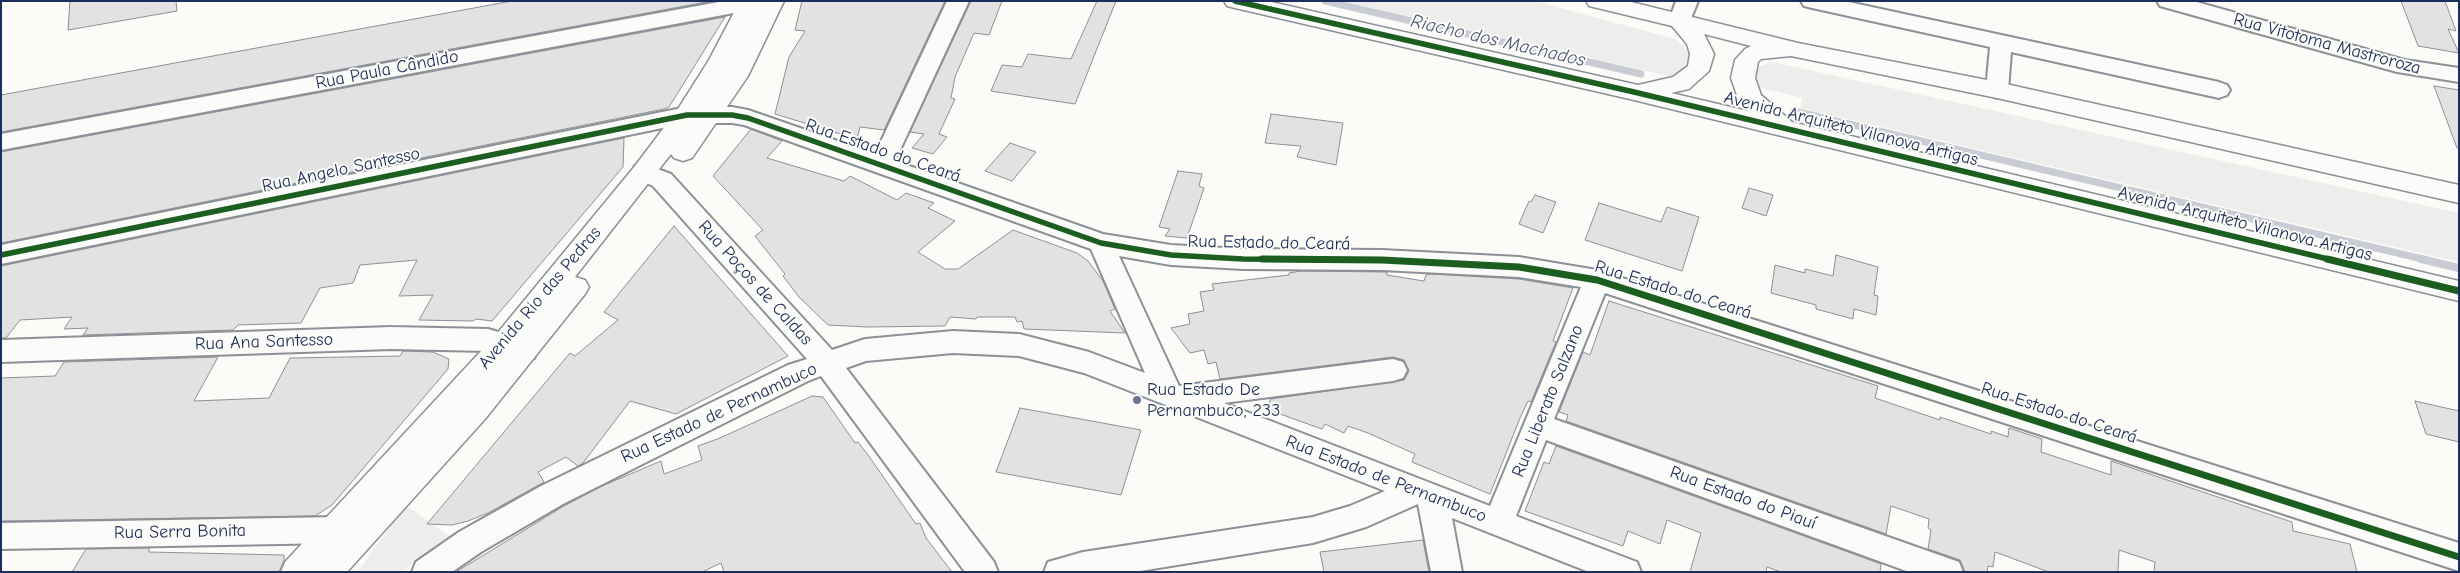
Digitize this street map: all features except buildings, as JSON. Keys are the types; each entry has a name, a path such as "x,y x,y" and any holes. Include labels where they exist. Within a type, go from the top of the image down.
{"main road":[{"name":"Avenida Arquiteto Vilanova Artigas","path":"1235,1 1634,92 2459,291"},
{"path":"1597,1 1684,11 1798,50 1996,90 2459,194"},
{"name":"Avenida Rio das Pedras","path":"298,572 347,534 475,410 514,347 653,176 699,115 736,76 762,2"},
{"path":"1634,92 1672,86 1681,83 1697,71 1702,54 1684,11"},
{"path":"1787,129 1758,107 1750,98 1745,87 1744,67 1747,60 1760,51 1798,50"},
{"name":"Avenida Rio das Pedras","path":"326,572 347,534"}],"street":[{"path":"880,166 958,1"},
{"path":"1812,1 2219,90"},
{"name":"Rua Vitotoma Mastroroza","path":"2168,1 2405,67 2459,75"},
{"name":"Rua Paula Cândido","path":"1,142 762,2"},
{"path":"1996,90 2001,43"},
{"name":"Rua Estado do Ceará","path":"699,115 732,115 748,118 1101,243 1171,255 1242,259 1382,260 1519,267 1597,280 2459,556"},
{"name":"Rua Angelo Santesso","path":"1,255 699,115"},
{"name":"Rua Poços de Caldas","path":"653,176 827,362 983,572"},
{"path":"1101,243 1173,396 1393,370"},
{"name":"Rua Liberato Salzano","path":"1498,522 1597,280"},
{"name":"Rua Ana Santesso","path":"1,351 391,338 457,338 514,347"},
{"name":"Rua Estado de Pernambuco","path":"427,572 470,542 552,495 798,373 865,350 953,342 1019,345 1088,363 1626,572"},
{"name":"Rua Estado do Piauí","path":"1538,425 1948,572"},
{"path":"1059,572 1083,566 1313,530 1425,494 1447,572"},
{"name":"Rua Serra Bonita","path":"1,536 347,534"}],"shaded area":[{"path":"1342,1 1535,1 1675,39 1687,50 1690,61 1686,70 1677,78"},
{"path":"1772,62 2459,213 2459,262 1801,108 1802,98 1750,85 1754,69"},
{"path":"406,505 452,538 400,572 357,572"}],"waterway":[{"name":"Riacho dos Machados","path":"1325,1 1641,74"},
{"name":"Riacho dos Machados","path":"1794,111 2427,260"},
{"name":"Riacho dos Machados","path":"2421,259 2459,268"}],"cycle path":[{"path":"1235,1 1634,92 2459,291"},
{"path":"1,255 687,115 732,115 748,118 1101,243 1171,255 1243,259 1382,260 1519,267 1597,280 2459,557"}],"place":[{"name":"Rua Estado De Pernambuco, 233","path":"1137,400"}]}
